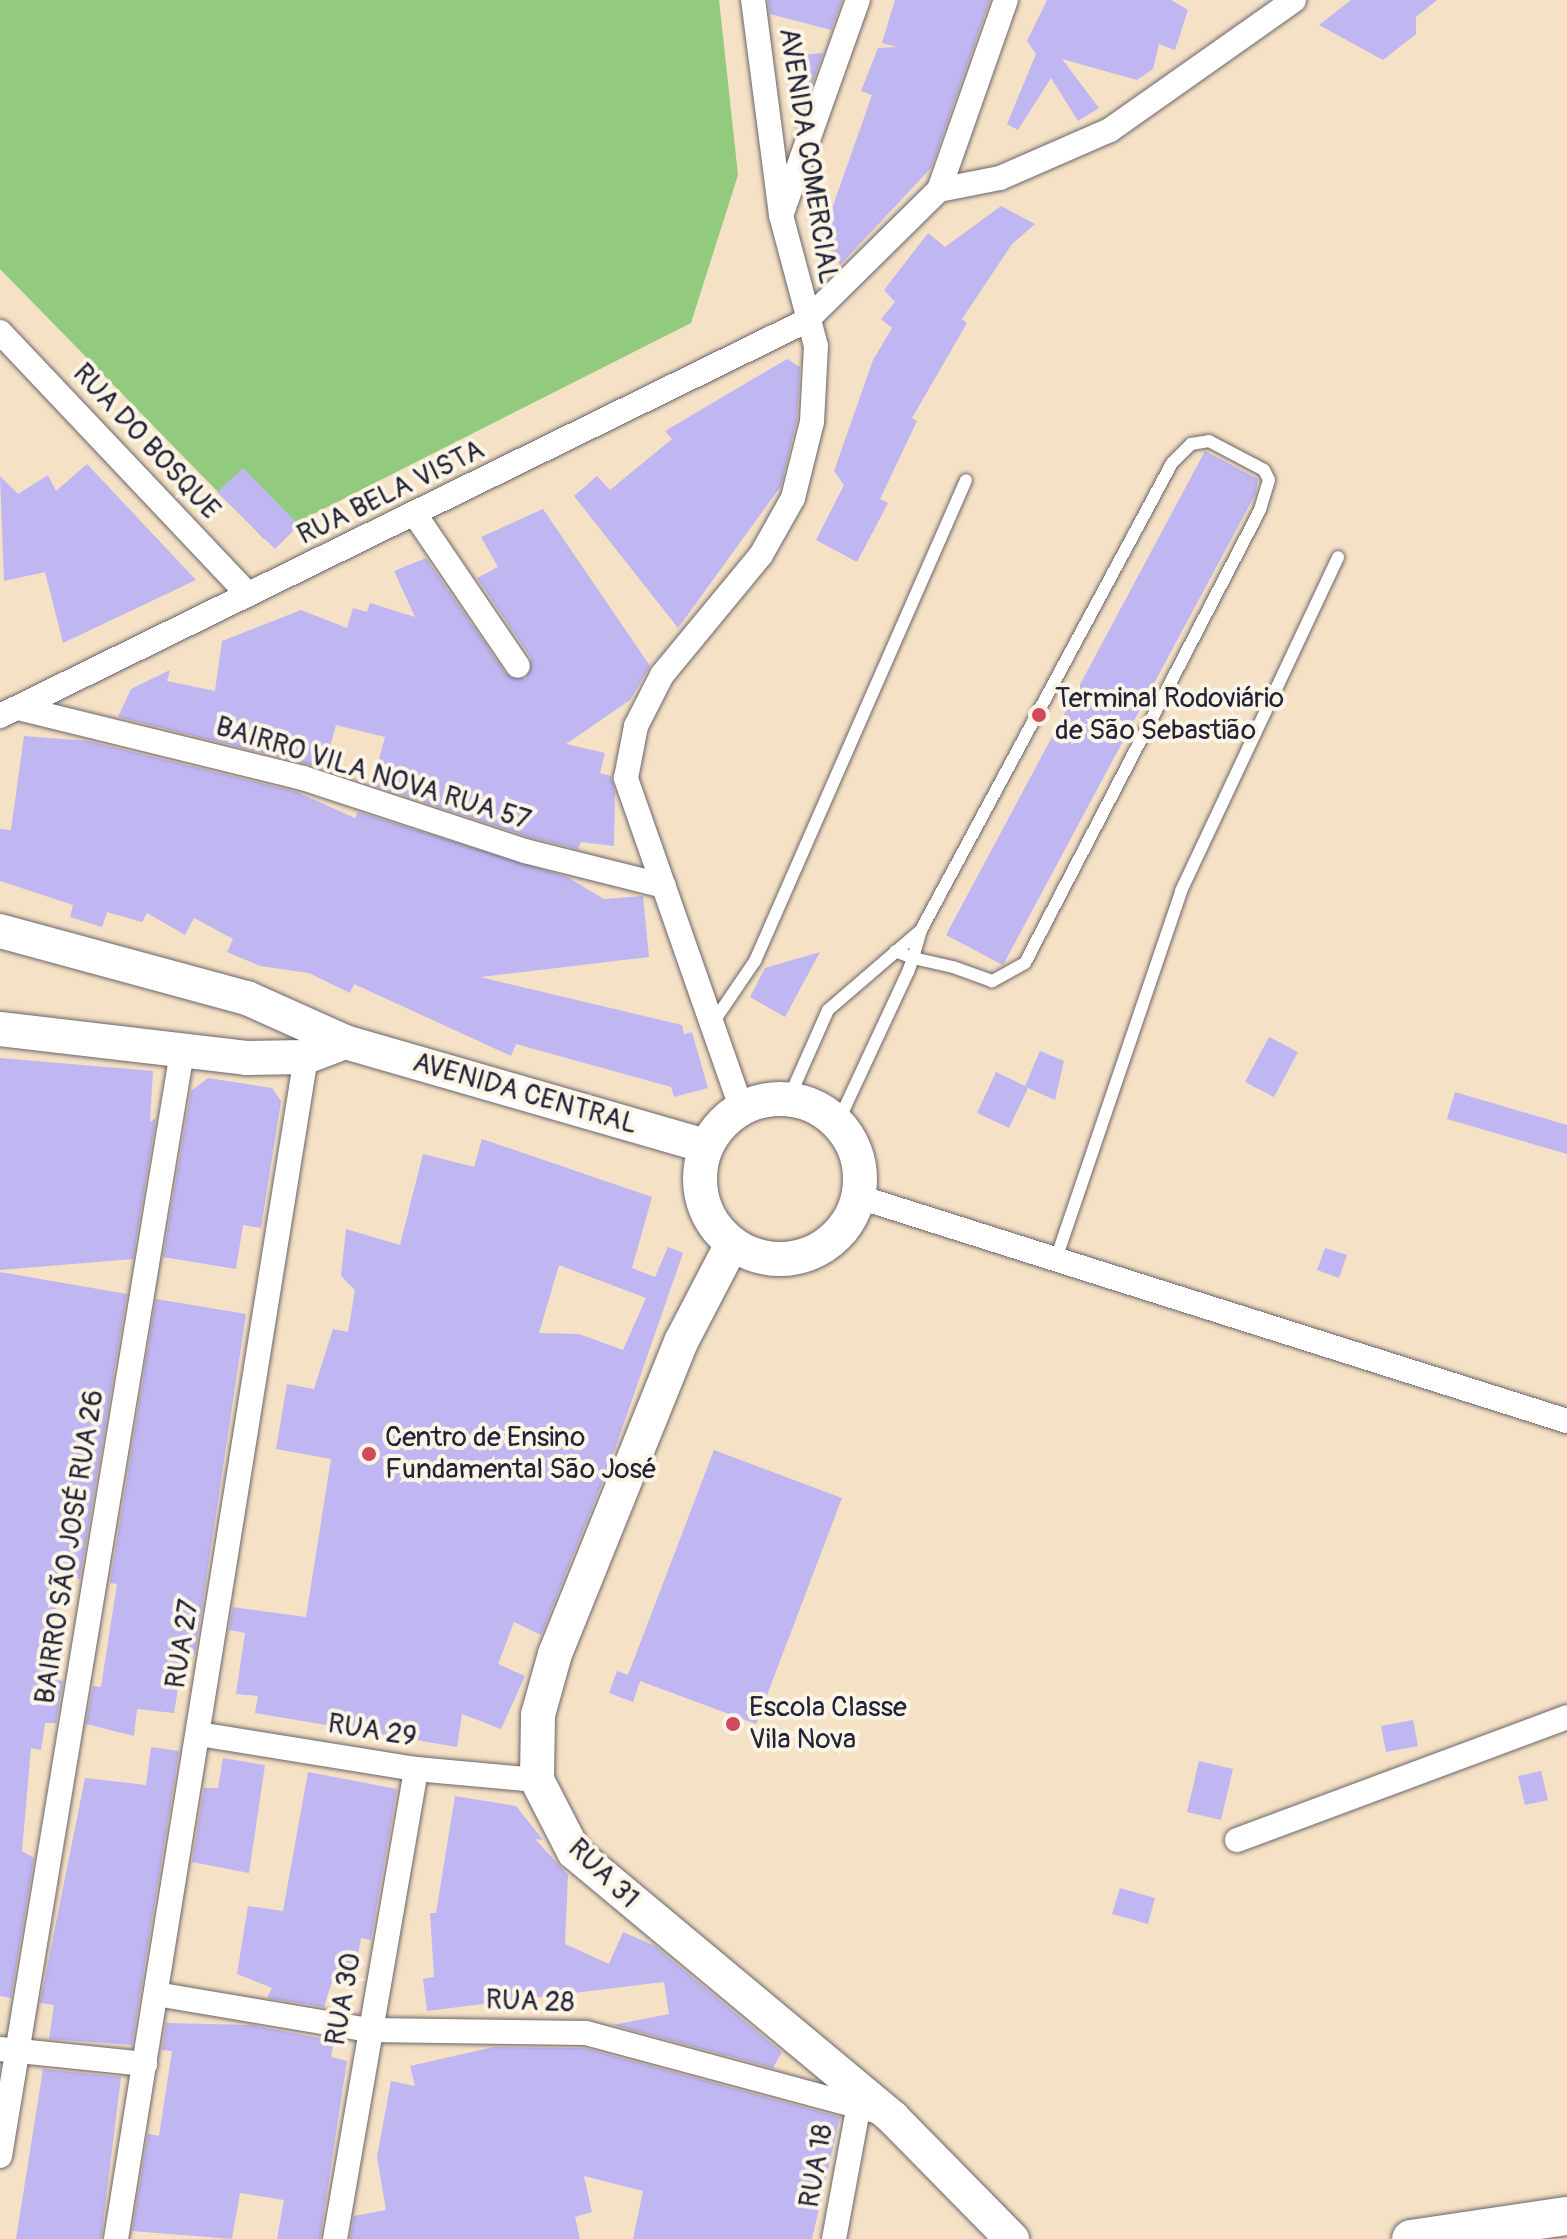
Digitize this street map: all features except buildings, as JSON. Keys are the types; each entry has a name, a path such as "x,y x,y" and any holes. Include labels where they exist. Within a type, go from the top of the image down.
{"main road":[{"path":"1411,2239 1567,2216"}],"street":[{"name":"AVENIDA COMERCIAL","path":"741,1107 664,886 630,800 630,744 662,675 761,555 793,498 818,379 781,215 753,0"},
{"path":"781,215 858,0"},
{"path":"939,190 1006,0"},
{"path":"939,190 1013,173 1110,130 1294,0"},
{"name":"RUA BELA VISTA","path":"9,712 248,594 416,516 806,321 939,190"},
{"name":"RUA DO BOSQUE","path":"0,332 248,594"},
{"path":"416,516 518,666"},
{"name":"BAIRRO VILA NOVA RUA 57","path":"9,712 303,778 525,851 664,886"},
{"name":"AVENIDA CENTRAL","path":"0,931 247,998 345,1042 706,1146"},
{"path":"0,1029 182,1052 306,1057 345,1042"},
{"name":"BAIRRO SÃO JOSÉ RUA 26","path":"0,2156 8,2050 182,1052"},
{"name":"RUA 27","path":"116,2239 306,1057"},
{"path":"789,1098 838,1122 858,1157 859,1197 841,1230 811,1253 770,1259 732,1244 702,1199 706,1146 741,1107 789,1098"},
{"path":"859,1197 1567,1421"},
{"name":"RUA 31","path":"732,1244 668,1371 555,1654 538,1715 537,1780 574,1852 893,2118 1012,2239"},
{"path":"1237,1840 1567,1717"},
{"name":"RUA 29","path":"199,1734 416,1769 537,1780"},
{"name":"RUA 30","path":"335,2239 416,1769"},
{"name":"RUA 28","path":"156,1994 369,2030 586,2033 859,2104 893,2118"},
{"path":"8,2050 145,2064"},
{"name":"RUA 18","path":"834,2239 859,2104"}],"lane":[{"path":"838,1122 913,958 921,930 1172,463 1191,444 1209,441 1264,470 1269,480 1260,510 1036,945 1000,981 913,958 895,951"},
{"path":"712,1024 755,961 966,480"},
{"path":"1056,1259 1181,891 1338,557"},
{"path":"789,1098 828,1010 921,930"}],"green space":[{"path":"0,0 719,0 738,175 691,323 264,539 0,269"}],"place":[{"name":"Terminal Rodoviário de São Sebastião","path":"1039,715"},
{"name":"Centro de Ensino Fundamental São José","path":"369,1454"},
{"name":"Escola Classe Vila Nova","path":"733,1724"}]}
